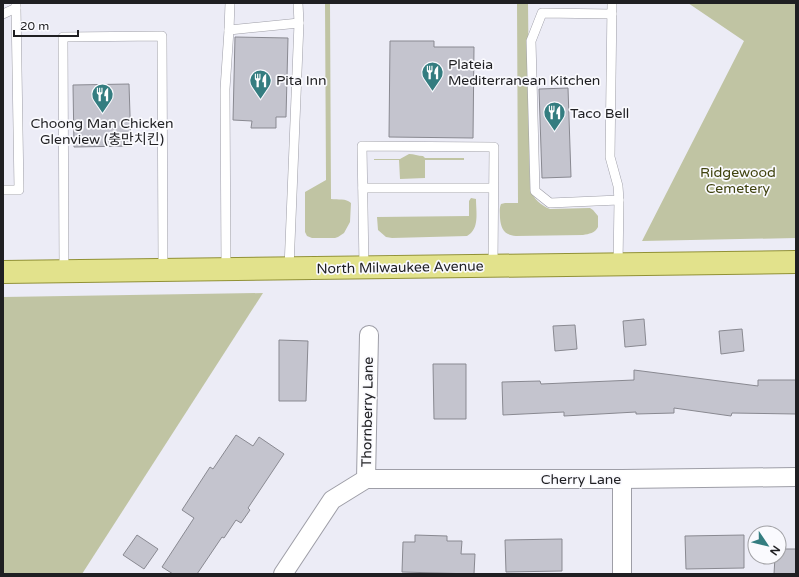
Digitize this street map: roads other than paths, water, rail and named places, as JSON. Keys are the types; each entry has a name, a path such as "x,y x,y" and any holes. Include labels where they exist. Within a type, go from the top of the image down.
{"main road":[{"name":"North Milwaukee Avenue","path":"3,272 796,262"}],"street":[{"name":"Thornberry Lane","path":"283,574 332,500 366,479 369,335"},
{"name":"Cherry Lane","path":"366,479 796,477"},
{"path":"622,479 622,574"}],"lane":[{"path":"226,269 225,89 230,3"},
{"path":"289,268 299,23 298,3"},
{"path":"612,3 610,157 618,186 618,265"},
{"path":"3,14 16,5"},
{"path":"3,190 19,190 16,5"},
{"path":"612,14 542,13 531,42 535,191 550,203 619,200"},
{"path":"229,30 299,23"},
{"path":"64,272 63,37 162,36 163,270"},
{"path":"364,268 362,146 494,147 493,266"},
{"path":"363,188 493,188"}],"place":[{"name":"Plateia Mediterranean Kitchen","path":"432,92"},
{"name":"Pita Inn","path":"260,100"},
{"name":"Choong Man Chicken Glenview (충만치킨)","path":"102,114"},
{"name":"Taco Bell","path":"555,132"}],"park label":[{"name":"Ridgewood Cemetery","path":"738,180"}]}
